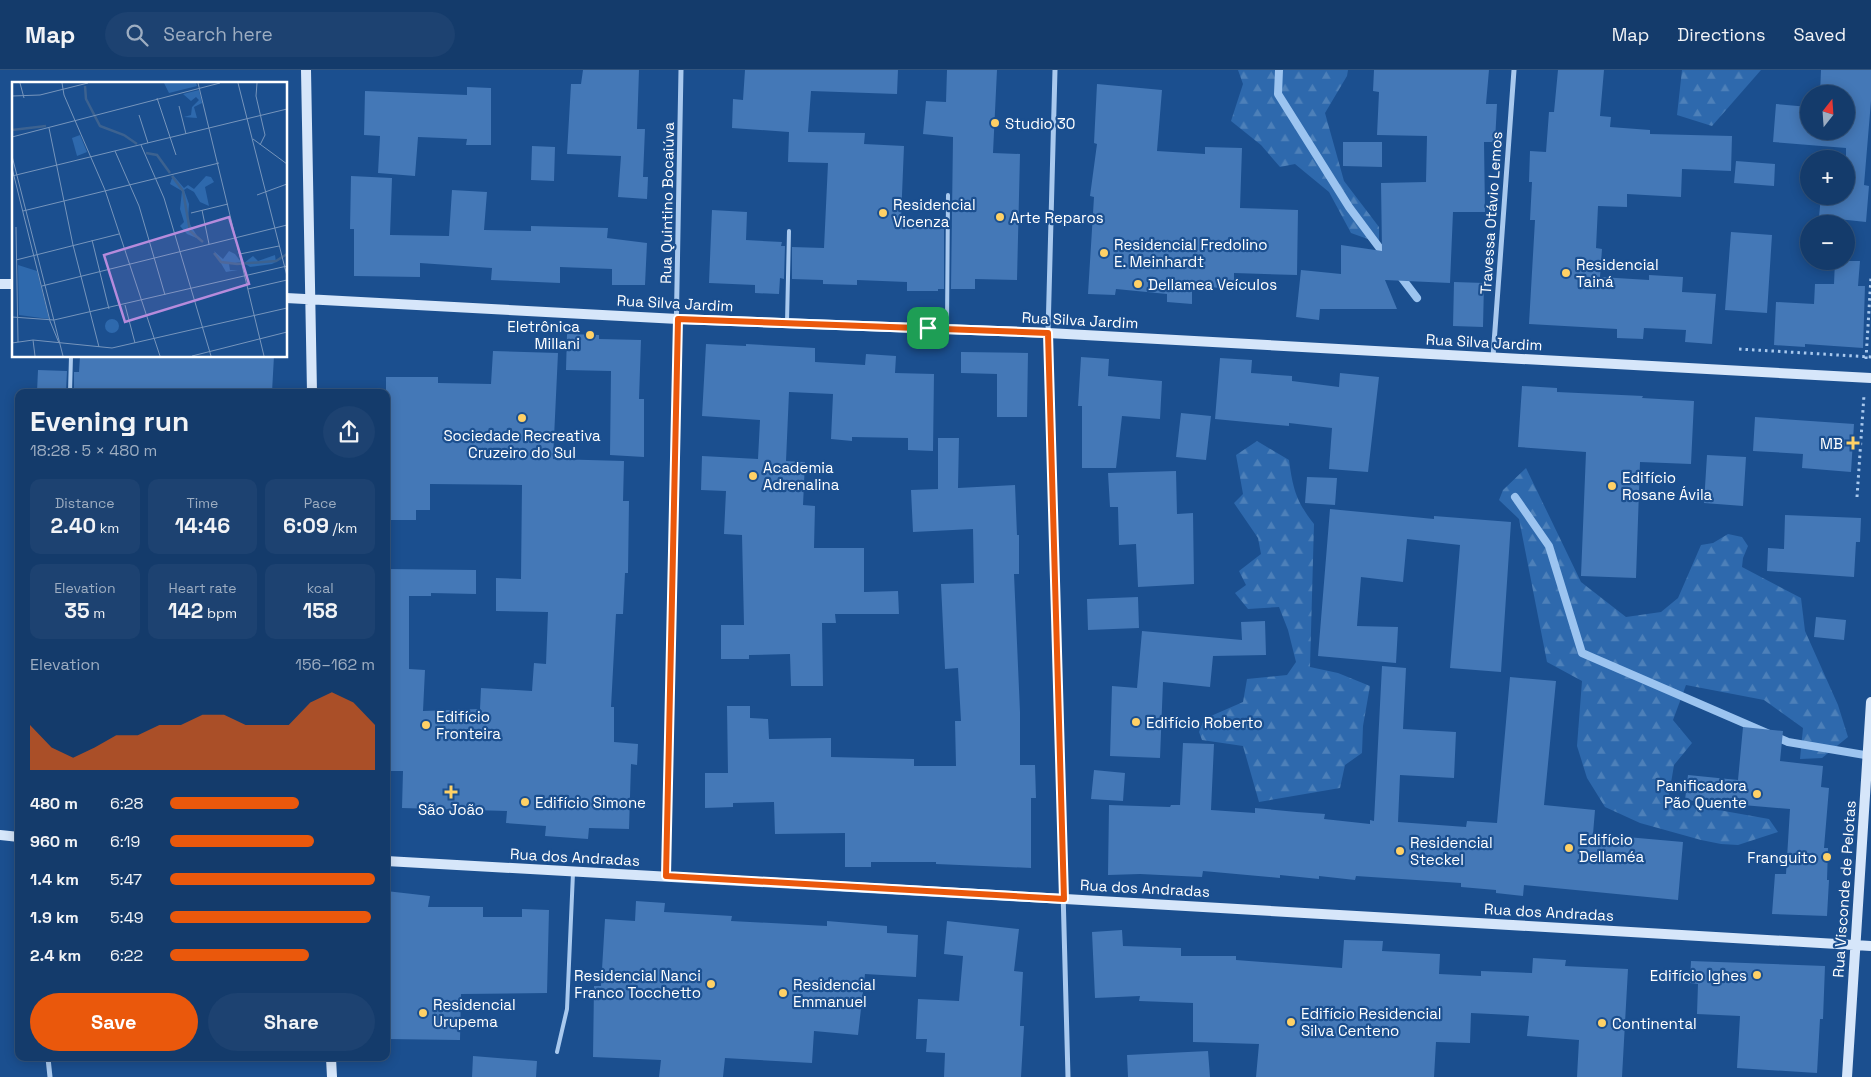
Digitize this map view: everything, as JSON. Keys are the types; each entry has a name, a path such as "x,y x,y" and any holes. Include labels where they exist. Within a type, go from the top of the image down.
{"street":[{"path":"306,70 312,389"},
{"name":"Rua Quintino Bocaiúva","path":"666,876 682,70"},
{"path":"1055,70 1048,333 1068,1077"},
{"name":"Travessa Otávio Lemos","path":"1493,357 1514,70"},
{"name":"Rua Silva Jardim","path":"288,298 678,319 1048,333 1871,378"},
{"name":"Rua Visconde de Pelotas","path":"1847,1077 1871,702"},
{"path":"0,835 15,836"},
{"name":"Rua dos Andradas","path":"390,861 1871,946"},
{"path":"48,1061 50,1077"},
{"path":"331,1061 332,1077"}],"lane":[{"path":"947,329 948,195"},
{"path":"787,323 789,230"},
{"path":"70,389 71,358"},
{"path":"557,1052 567,1009 574,872"}],"path":[{"path":"1866,357 1871,276"},
{"path":"1740,349 1871,357"},
{"path":"1858,497 1864,397"}],"green space":[{"path":"1238,70 1348,70 1347,76 1325,113 1344,181 1379,227 1379,243 1351,233 1329,192 1295,164 1280,167 1261,145 1231,121 1243,84"},
{"path":"1682,70 1761,70 1712,126 1677,115"},
{"path":"1257,441 1289,460 1296,494 1314,524 1310,667 1338,673 1370,686 1363,726 1362,753 1345,765 1340,788 1259,802 1243,746 1202,740 1199,732 1204,719 1243,702 1247,679 1287,675 1296,662 1288,630 1279,607 1248,609 1235,593 1246,585 1239,571 1261,554 1258,538 1234,503 1243,494 1236,455"},
{"path":"1526,468 1581,582 1626,617 1661,612 1678,598 1701,545 1713,543 1728,534 1742,537 1748,546 1743,558 1742,567 1801,598 1805,631 1838,705 1848,737 1822,758 1800,759 1803,728 1764,700 1686,685 1673,720 1692,743 1674,765 1668,801 1769,819 1778,832 1738,845 1721,844 1640,823 1605,807 1587,778 1577,746 1582,681 1547,662 1519,519 1499,500 1503,490"}],"building":[{"path":"583,70 639,70 637,129 645,129 643,177 648,177 647,199 618,197 621,156 567,154 571,84 581,84"},
{"path":"745,70 898,70 897,94 811,91 808,132 865,133 864,144 904,146 901,219 944,219 944,289 938,289 938,291 907,291 907,282 857,280 857,285 823,284 823,280 792,279 792,247 824,248 828,163 788,162 789,132 732,128 733,99 743,100"},
{"path":"947,70 997,70 993,153 1020,154 1017,280 975,279 975,289 951,289 953,137 923,134 926,101 946,102"},
{"path":"1374,70 1489,70 1486,104 1497,104 1495,142 1484,142 1485,212 1453,212 1450,283 1385,280 1397,309 1320,309 1319,320 1296,317 1301,270 1341,274 1341,245 1382,251 1381,183 1426,182 1427,136 1377,135 1379,92 1373,91"},
{"path":"1558,70 1604,70 1600,116 1611,117 1610,127 1650,130 1650,134 1732,136 1731,171 1682,169 1681,197 1627,194 1627,207 1598,206 1596,248 1602,249 1600,277 1649,280 1649,275 1683,277 1682,292 1716,294 1712,344 1685,342 1686,330 1644,328 1643,339 1617,338 1617,329 1529,324 1535,220 1530,220 1532,182 1529,182 1530,151 1546,152 1549,112 1554,112"},
{"path":"1821,70 1871,70 1871,101 1864,185 1869,186 1866,222 1855,221 1855,215 1819,215 1820,205 1855,205 1855,150 1773,142 1776,104 1800,106 1800,140 1855,140 1855,85 1820,85"},
{"path":"1097,84 1162,90 1157,151 1205,154 1205,147 1242,148 1240,208 1298,210 1297,275 1234,273 1234,288 1192,287 1192,304 1167,302 1167,294 1116,289 1115,295 1088,294 1094,197 1090,196 1097,144 1094,143"},
{"path":"467,87 491,88 491,145 466,145 467,139 418,137 415,176 378,173 380,136 364,135 365,91 467,95"},
{"path":"1343,142 1382,142 1382,167 1343,166"},
{"path":"532,146 555,147 554,181 531,180"},
{"path":"1736,161 1775,164 1774,186 1734,183"},
{"path":"351,176 392,178 390,235 449,236 452,190 487,192 484,230 531,231 531,226 608,228 607,238 647,243 645,285 612,285 612,269 560,267 560,283 491,280 492,268 420,263 420,277 354,276 354,229 350,229"},
{"path":"712,210 747,212 746,240 782,242 781,246 785,246 784,279 780,278 779,294 755,293 755,285 709,283"},
{"path":"1731,232 1772,235 1767,313 1725,310"},
{"path":"1855,261 1860,261 1858,286 1865,286 1863,348 1805,344 1805,347 1774,345 1776,302 1814,304 1815,284 1834,284 1835,270 1855,270"},
{"path":"1454,282 1484,283 1483,327 1453,326"},
{"path":"567,334 599,335 599,339 641,340 639,399 644,399 644,457 610,455 611,371 566,370"},
{"path":"706,344 815,348 815,362 865,365 866,354 896,356 895,373 934,374 933,451 908,450 908,438 852,437 852,441 831,439 833,394 789,392 786,461 805,462 803,505 815,506 814,548 864,548 864,592 898,591 899,614 835,614 836,623 822,623 823,686 791,686 790,654 749,655 749,659 721,659 721,625 744,625 742,535 724,534 726,491 701,490 702,456 758,459 760,420 702,416"},
{"path":"493,351 558,353 553,459 624,461 623,501 629,501 628,573 625,573 623,614 616,614 611,707 614,707 614,742 638,744 637,765 631,764 629,829 589,828 588,839 545,836 546,826 506,823 507,811 402,808 403,771 390,771 390,569 476,570 476,594 431,593 431,596 409,596 409,669 425,670 423,711 480,709 481,688 532,691 534,663 546,664 548,612 496,611 496,578 521,579 522,485 430,484 430,510 416,510 416,520 390,520 390,389 386,389 386,377 438,377 438,383 491,384"},
{"path":"961,352 1028,353 1027,417 997,417 997,374 961,373"},
{"path":"1081,357 1109,359 1108,376 1162,381 1160,419 1122,416 1116,468 1082,468 1082,406 1078,406"},
{"path":"80,358 274,358 272,389 74,389 74,372 79,372"},
{"path":"1220,358 1252,360 1251,373 1292,376 1292,381 1339,387 1340,373 1379,377 1368,472 1329,469 1332,428 1289,423 1289,426 1215,419"},
{"path":"38,370 67,371 66,389 37,389"},
{"path":"1522,386 1557,388 1557,392 1643,396 1642,398 1694,401 1691,464 1640,462 1636,578 1581,576 1586,452 1518,447"},
{"path":"1181,413 1211,416 1206,460 1176,457"},
{"path":"1755,417 1854,424 1851,472 1802,468 1803,454 1753,451"},
{"path":"938,438 959,438 958,488 1015,485 1017,535 1019,535 1019,574 1014,574 1020,712 1020,765 1035,765 1036,798 1031,798 1031,868 936,864 936,862 871,862 871,867 845,867 845,833 775,834 774,802 733,803 733,807 705,808 705,773 728,773 727,706 750,706 750,718 768,719 769,739 831,738 831,757 914,759 914,766 956,766 955,721 961,721 958,668 945,669 941,584 974,583 973,529 913,532 911,490 938,489"},
{"path":"1707,455 1746,457 1743,506 1704,503"},
{"path":"1176,471 1177,514 1193,513 1194,584 1138,587 1136,544 1119,545 1118,507 1110,507 1108,473"},
{"path":"1307,477 1337,478 1335,505 1305,503"},
{"path":"1330,509 1434,519 1434,516 1511,522 1501,672 1450,668 1460,545 1407,539 1403,582 1361,577 1357,626 1398,627 1396,663 1318,656"},
{"path":"1785,515 1861,518 1860,542 1856,542 1854,577 1767,571 1768,548 1784,549"},
{"path":"1138,597 1139,628 1088,630 1087,599"},
{"path":"1816,617 1846,620 1844,640 1814,637"},
{"path":"1265,621 1266,655 1213,656 1210,687 1163,682 1160,758 1110,756 1112,686 1137,688 1142,631 1242,640 1241,622"},
{"path":"1382,666 1406,668 1403,729 1456,732 1454,778 1400,775 1398,822 1466,827 1467,821 1497,823 1510,677 1556,681 1544,805 1595,810 1593,834 1683,842 1678,900 1524,885 1523,896 1496,893 1496,890 1461,887 1461,883 1356,876 1355,880 1319,876 1319,879 1280,875 1280,878 1203,871 1202,877 1140,874 1108,875 1109,805 1170,807 1171,805 1180,805 1183,743 1214,744 1211,810 1255,813 1255,808 1325,814 1324,819 1370,824 1370,820 1374,821"},
{"path":"1743,727 1783,731 1780,761 1823,766 1821,787 1829,788 1824,848 1828,848 1827,916 1772,914 1775,874 1786,874 1790,809 1685,800 1688,775 1738,780"},
{"path":"1094,770 1125,773 1123,801 1091,799"},
{"path":"390,891 430,896 428,907 483,907 483,917 522,917 522,909 549,910 547,993 461,994 460,1040 390,1039"},
{"path":"636,901 665,903 664,912 732,916 731,921 827,926 827,921 887,926 887,933 918,935 916,977 865,974 858,1035 814,1031 812,1063 725,1058 723,1077 659,1077 661,1060 593,1057 594,986 601,986 605,919 635,921"},
{"path":"947,921 1019,929 1014,971 1023,972 1020,1026 1024,1026 1021,1077 944,1077 945,1053 926,1052 927,1039 916,1039 918,999 959,1001 963,956 944,954"},
{"path":"1122,930 1123,946 1181,948 1181,956 1236,956 1236,960 1342,968 1344,940 1383,941 1382,951 1440,954 1439,974 1481,976 1481,971 1532,973 1533,958 1566,960 1565,966 1628,969 1622,1077 1577,1077 1579,1040 1527,1036 1529,1016 1471,1013 1470,1043 1436,1042 1434,1077 1256,1077 1259,1044 1193,1042 1193,1003 1139,1001 1140,996 1095,998 1092,932"},
{"path":"1691,961 1825,966 1823,1019 1820,1019 1817,1073 1737,1068 1740,1016 1697,1014 1698,984 1690,983"},
{"path":"1208,1051 1210,1077 1128,1077 1127,1055"},
{"path":"473,1056 537,1061 536,1077 472,1077"}],"waterway":[{"path":"1279,70 1278,94 1349,207 1387,258"},
{"path":"1398,273 1417,298"},
{"path":"1515,497 1549,546 1582,653 1788,742 1871,756"}],"place":[{"name":"Studio 30","path":"995,123"},
{"name":"Residencial Vicenza","path":"883,213"},
{"name":"Arte Reparos","path":"1000,217"},
{"name":"Residencial Fredolino E. Meinhardt","path":"1104,253"},
{"name":"Residencial Tainá","path":"1566,273"},
{"name":"Dellamea Veículos","path":"1138,284"},
{"name":"Eletrônica Millani","path":"590,335"},
{"name":"Sociedade Recreativa Cruzeiro do Sul","path":"522,418"},
{"name":"MB","path":"1853,443"},
{"name":"Academia Adrenalina","path":"753,476"},
{"name":"Edifício Rosane Ávila","path":"1612,486"},
{"name":"Edifício Roberto","path":"1136,722"},
{"name":"Edifício Fronteira","path":"426,725"},
{"name":"São João","path":"451,792"},
{"name":"Panificadora Pão Quente","path":"1757,794"},
{"name":"Edifício Simone","path":"525,802"},
{"name":"Edifício Dellaméa","path":"1569,848"},
{"name":"Residencial Steckel","path":"1400,851"},
{"name":"Franguito","path":"1827,857"},
{"name":"Edifício Ighes","path":"1757,975"},
{"name":"Residencial Nanci Franco Tocchetto","path":"711,984"},
{"name":"Residencial Emmanuel","path":"783,993"},
{"name":"Residencial Urupema","path":"423,1013"},
{"name":"Edifício Residencial Silva Centeno","path":"1291,1022"},
{"name":"Continental","path":"1602,1023"}],"route":[{"path":"678,319 928,328 1048,333 1064,899 666,876 678,319"}]}
